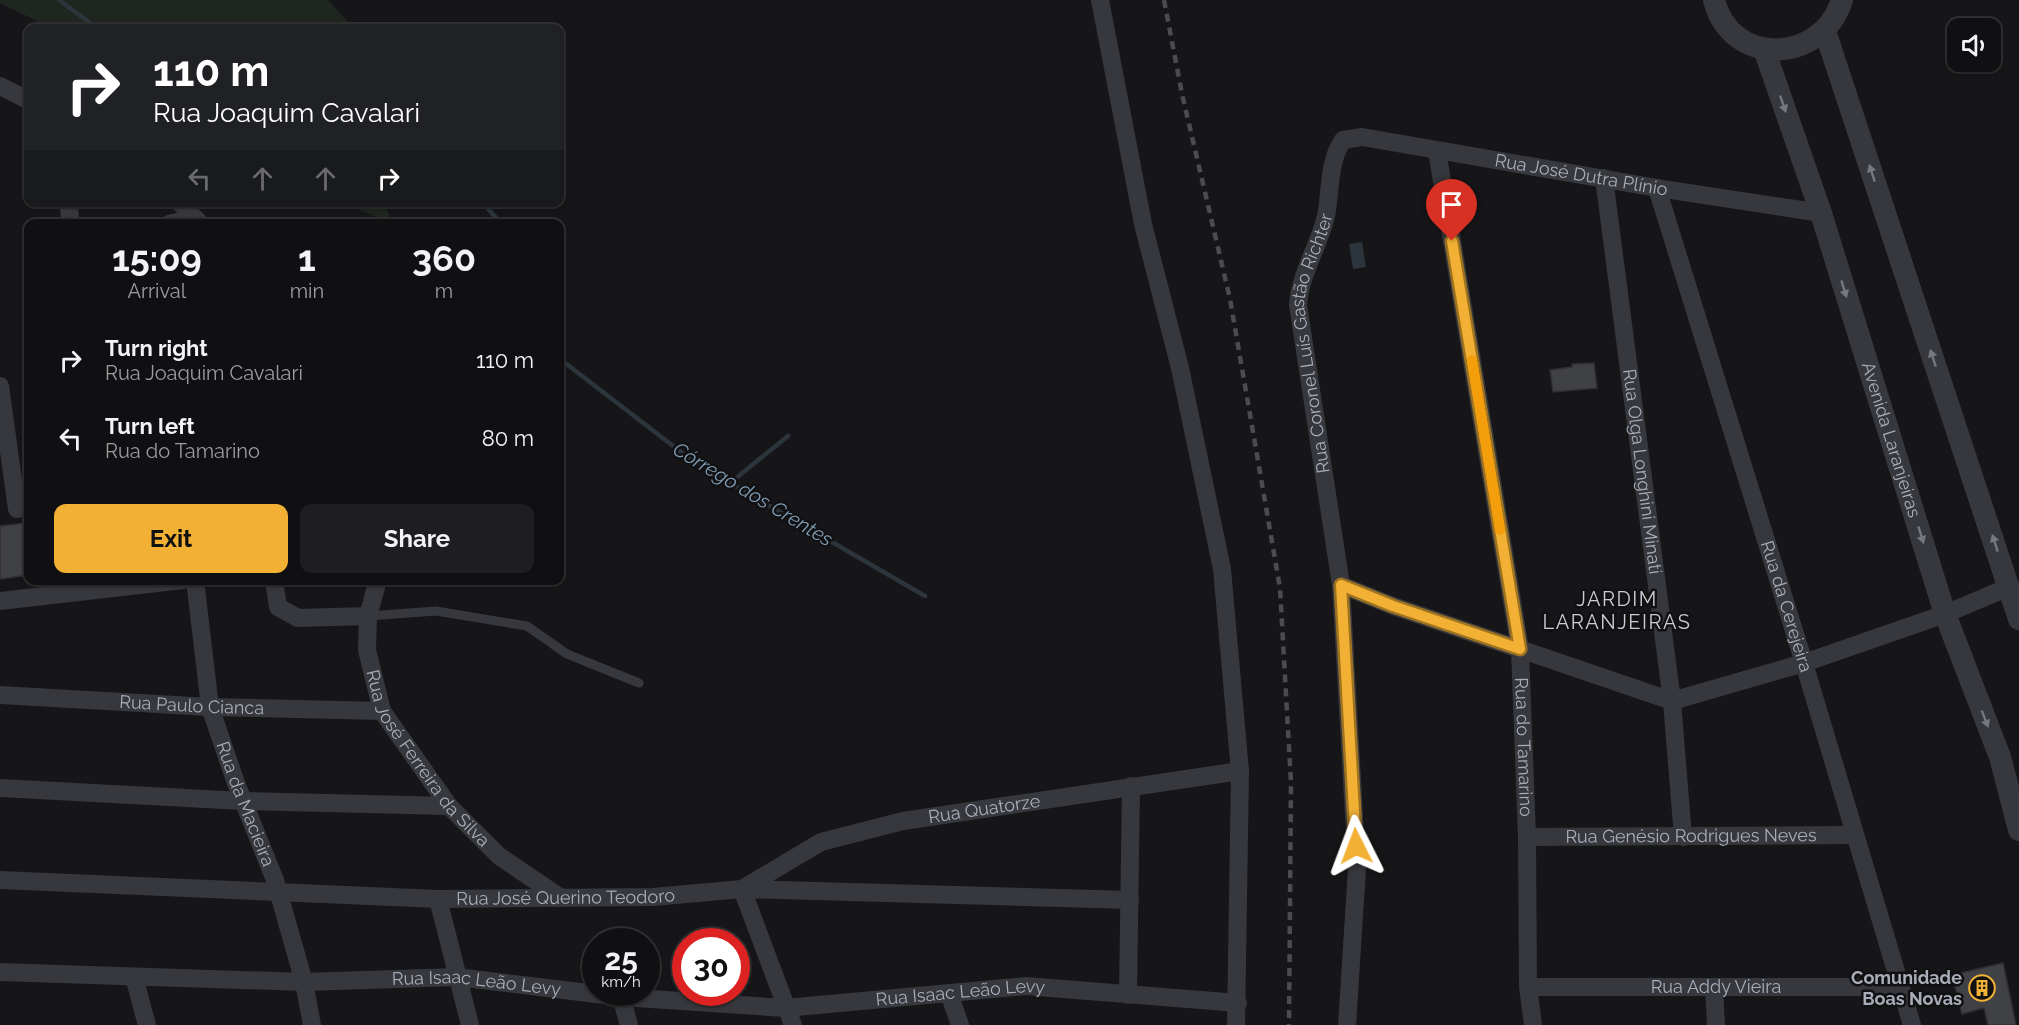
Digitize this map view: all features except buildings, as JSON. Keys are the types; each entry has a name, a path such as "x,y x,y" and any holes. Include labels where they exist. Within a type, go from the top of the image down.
{"street":[{"path":"1100,0 1143,224 1180,368 1222,569 1240,771 1236,1025"},
{"path":"1714,0 1728,27 1744,41 1764,49 1784,50 1803,45 1825,31 1838,14 1842,0"},
{"path":"1825,31 2019,619"},
{"name":"Avenida Laranjeiras","path":"1764,49 1821,213 1945,614 2000,757 2019,830"},
{"path":"0,86 24,98"},
{"name":"Rua José Dutra Plínio","path":"1343,141 1362,137 1657,188 1821,213"},
{"name":"Rua Coronel Luís Gastão Richter","path":"1343,141 1336,150 1326,217 1299,293 1298,304 1341,585 1357,869 1347,1025"},
{"name":"Rua do Tamarino","path":"1437,151 1520,649 1527,837 1528,987 1533,1025"},
{"name":"Rua Olga Longhini Minati","path":"1604,178 1672,701 1683,837"},
{"name":"Rua da Cerejeira","path":"1657,188 1804,663 1853,835 1912,1025"},
{"path":"184,207 196,219"},
{"path":"0,386 15,509"},
{"path":"0,601 139,585"},
{"name":"Rua da Macieira","path":"196,585 210,707 279,894 304,982 312,1025"},
{"path":"275,585 278,607 298,618 368,616"},
{"name":"Rua José Ferreira da Silva","path":"377,585 368,616 367,651 382,711 449,806 499,856 561,898"},
{"path":"1341,585 1393,606 1672,701 1804,663 1945,614 2009,587"},
{"name":"Rua Paulo Cianca","path":"0,695 210,707 382,711"},
{"name":"Rua Quatorze","path":"742,889 821,842 903,821 1240,771"},
{"path":"1128,995 1131,786"},
{"path":"0,788 243,801 449,806"},
{"name":"Rua Genésio Rodrigues Neves","path":"1527,837 1853,835"},
{"name":"Rua José Querino Teodoro","path":"0,880 279,894 438,899 653,897 742,889 1130,900"},
{"path":"742,889 793,1025"},
{"path":"438,899 470,1025"},
{"name":"Rua Isaac Leão Levy","path":"0,972 304,982 457,977 582,992"},
{"path":"135,977 147,1025"},
{"name":"Rua Isaac Leão Levy","path":"660,1000 785,1008 1026,986 1238,1003"},
{"name":"Rua Addy Vieira","path":"1528,987 1901,987"},
{"path":"1714,987 1716,1025"},
{"path":"949,993 960,1025"},
{"path":"624,1006 629,1025"}],"lane":[{"path":"368,616 436,611 491,618 527,626 567,654 639,683"}],"shaded area":[{"path":"0,0 328,0 349,24 43,24 0,3"},
{"path":"353,207 386,207 391,219 382,219"},
{"path":"1362,242 1366,267 1353,269 1349,244"}],"waterway":[{"name":"Córrego dos Crentes","path":"59,0 92,24"},
{"name":"Córrego dos Crentes","path":"487,207 497,219"},
{"name":"Córrego dos Crentes","path":"564,362 694,462 925,596"},
{"path":"730,483 788,436"}],"railway":[{"path":"1164,0 1182,94 1230,299 1280,588 1291,783 1289,1025"}],"slow traffic":[{"path":"1472,360 1500,530"}],"place":[{"name":"Comunidade Boas Novas","path":"1982,988"}],"district":[{"name":"JARDIM LARANJEIRAS","path":"1617,610"}],"route":[{"path":"1356,846 1341,585 1393,606 1520,649 1452,241"}]}
